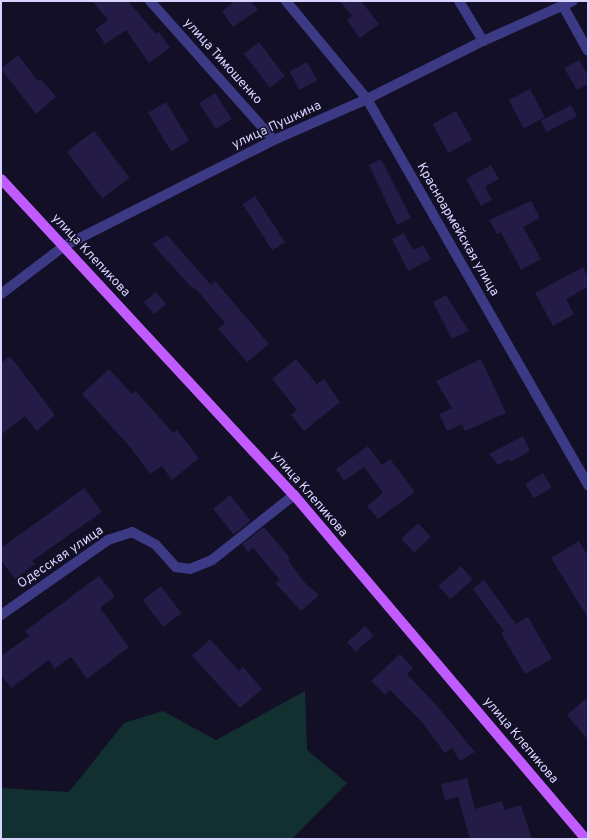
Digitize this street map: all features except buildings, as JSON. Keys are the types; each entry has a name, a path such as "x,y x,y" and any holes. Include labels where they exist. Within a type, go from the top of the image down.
{"main road":[{"name":"улица Клепикова","path":"1,179 294,495 586,839"}],"street":[{"name":"улица Тимошенко","path":"150,1 274,140"},
{"name":"Красноармейская улица","path":"286,1 367,99 588,485"},
{"path":"459,1 483,41"},
{"name":"улица Пушкина","path":"1,294 64,246 274,140 367,99 483,41 573,1"},
{"path":"563,6 588,51"},
{"name":"Одесская улица","path":"1,615 108,540 132,532 156,545 176,567 190,569 212,560 294,495"}],"green space":[{"path":"305,691 307,750 347,783 292,839 1,839 1,788 69,792 124,723 163,711 216,740"}]}
